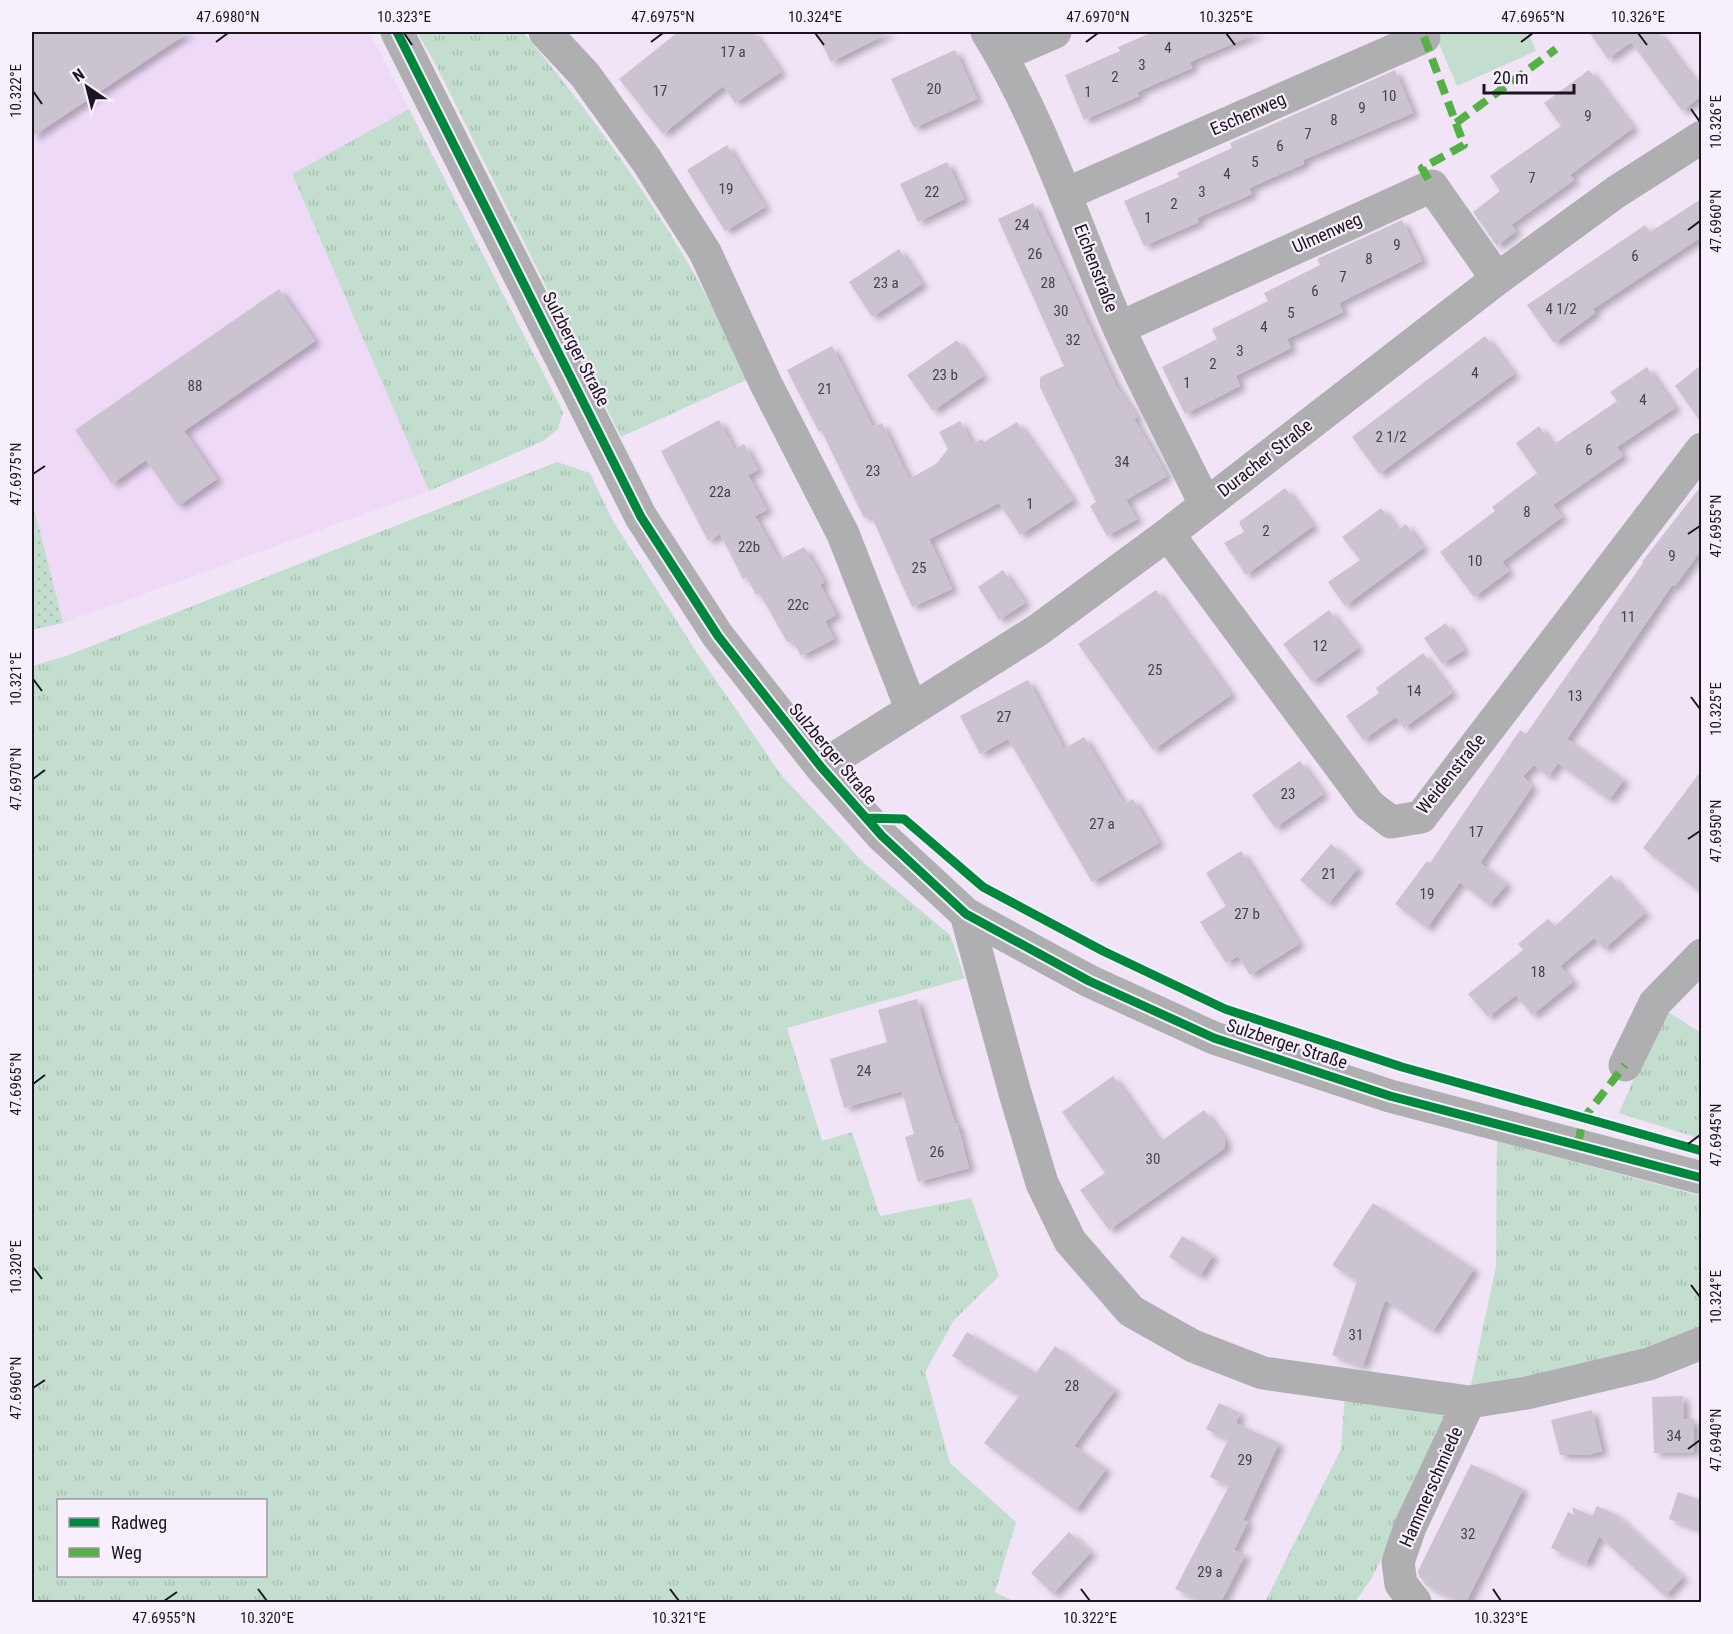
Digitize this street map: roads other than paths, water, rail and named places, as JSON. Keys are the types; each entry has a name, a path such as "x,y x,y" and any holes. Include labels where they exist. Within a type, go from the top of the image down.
{"street":[{"name":"Sulzberger Straße","path":"397,32 641,517 718,636 821,766 882,836 966,914 1089,981 1214,1038 1390,1096 1701,1178"},
{"path":"545,32 592,85 647,161 705,252 766,384 843,534 911,708"},
{"path":"994,43 1055,32"},
{"name":"Eschenweg","path":"1066,194 1424,37 1421,32"},
{"name":"Eichenstraße","path":"994,43 1066,194 1119,328 1205,504"},
{"name":"Duracher Straße","path":"821,766 1038,630 1168,534 1497,279 1616,192 1701,136"},
{"name":"Ulmenweg","path":"1119,328 1432,186 1497,279"},
{"name":"Weidenstraße","path":"1168,534 1370,805 1391,822 1421,818 1701,449"},
{"path":"966,914 1042,1183 1070,1241 1131,1311 1192,1346 1263,1373 1469,1402 1527,1393 1649,1364 1701,1343"},
{"path":"1625,1065 1655,1003 1701,955"},
{"name":"Hammerschmiede","path":"1416,1602 1401,1584 1398,1562 1410,1527 1469,1402"}]}
